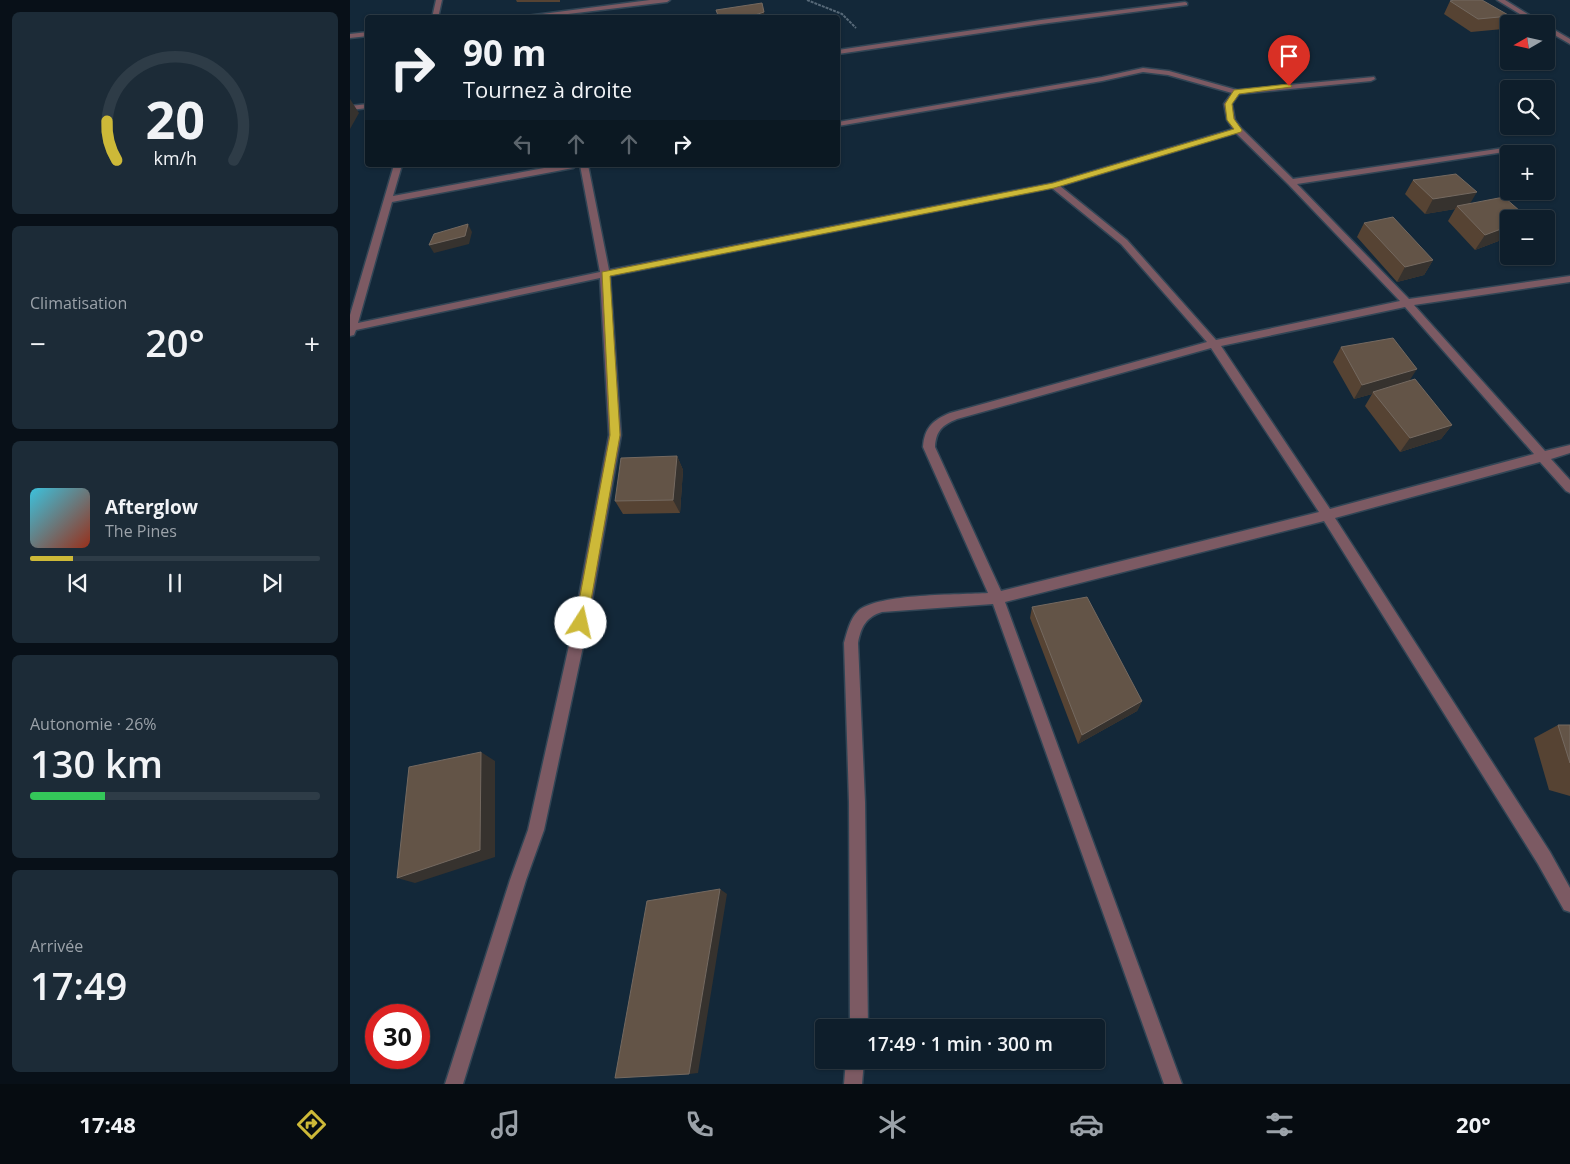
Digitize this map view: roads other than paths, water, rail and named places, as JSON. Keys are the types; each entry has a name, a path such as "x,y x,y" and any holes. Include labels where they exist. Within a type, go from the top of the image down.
{"street":[{"path":"436,15 439,0"},
{"path":"540,15 667,0"},
{"path":"1500,0 1526,15"},
{"path":"840,52 1041,22 1185,4"},
{"path":"1555,32 1568,39"},
{"path":"350,36 365,34"},
{"path":"840,124 1143,70 1169,73 1236,92 1371,80"},
{"path":"1236,92 1228,104 1231,120 1238,130 1292,182 1407,303 1570,488"},
{"path":"350,108 365,106"},
{"path":"397,167 351,330 605,274 1054,185 1238,130"},
{"path":"1292,182 1500,151"},
{"path":"388,200 562,167"},
{"path":"454,1084 518,880 536,830 581,623 615,435 605,274 584,167"},
{"path":"1054,185 1124,242 1214,344 1327,515 1544,858 1570,904"},
{"path":"1173,1084 997,598 929,447 929,436 934,426 942,420 954,416 1214,344 1407,303 1570,279"},
{"path":"859,1019 857,802 850,643 854,627 863,613 876,607 997,598 1327,515 1542,455 1570,449"},
{"path":"853,1084 854,1069"}]}
